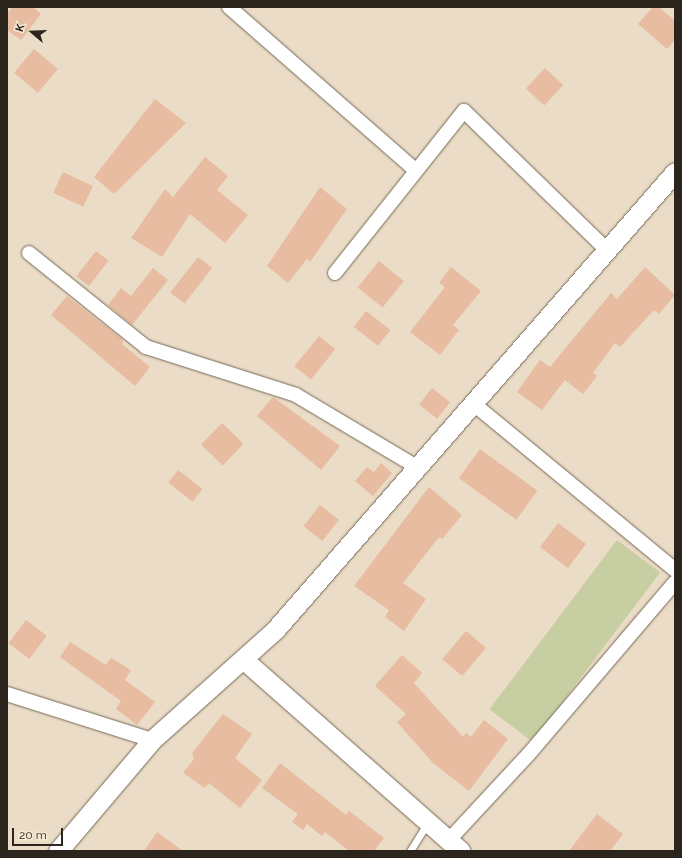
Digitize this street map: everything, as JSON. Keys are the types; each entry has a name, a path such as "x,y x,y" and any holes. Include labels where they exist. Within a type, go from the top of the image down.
{"street":[{"path":"229,7 414,169"},
{"path":"335,273 414,169 464,111 607,250"},
{"path":"58,851 152,740 275,630 415,466 475,405 675,172"},
{"path":"29,252 146,347 296,395 415,466"},
{"path":"475,405 675,570"},
{"path":"243,659 427,824 455,846 528,755 675,582"},
{"path":"7,694 152,740"}],"lane":[{"path":"410,851 427,824"}],"green space":[{"path":"617,540 660,572 533,742 489,709"}],"building":[{"path":"12,7 33,7 41,14 21,40 7,30 7,14"},
{"path":"653,7 659,7 675,21 675,40 667,49 638,24"},
{"path":"34,49 58,69 38,93 14,73"},
{"path":"545,68 563,85 544,106 526,88"},
{"path":"155,99 186,123 114,194 94,177"},
{"path":"205,157 228,176 217,190 248,215 225,243 190,214 162,257 131,238 165,189 173,197"},
{"path":"63,172 93,186 83,207 53,193"},
{"path":"320,187 347,209 310,262 307,259 288,283 267,266"},
{"path":"96,251 109,261 89,286 76,276"},
{"path":"198,257 212,268 184,304 170,292"},
{"path":"379,261 404,281 382,308 358,287"},
{"path":"451,267 481,291 453,325 459,330 440,355 410,332 445,287 439,283"},
{"path":"645,267 675,295 659,314 654,310 620,347 615,343 593,373 597,376 583,394 565,380 542,410 517,392 540,360 550,367 611,293 617,299"},
{"path":"153,268 168,280 132,325 108,305 121,288 131,296"},
{"path":"67,296 122,339 123,345 150,367 135,386 51,315"},
{"path":"366,311 390,330 378,346 354,327"},
{"path":"319,336 335,349 311,380 294,366"},
{"path":"432,388 450,402 437,419 419,405"},
{"path":"273,397 340,446 321,470 257,416"},
{"path":"222,423 244,444 223,465 201,445"},
{"path":"480,449 537,491 516,520 459,478"},
{"path":"381,463 392,473 373,496 355,481 367,467 374,472"},
{"path":"178,470 202,489 193,502 168,483"},
{"path":"429,487 462,515 442,539 439,537 403,583 426,599 404,631 385,617 389,610 354,586"},
{"path":"320,505 339,520 322,541 303,526"},
{"path":"558,523 586,544 568,568 540,547"},
{"path":"26,620 47,636 29,659 9,643"},
{"path":"466,631 486,648 462,676 442,659"},
{"path":"70,642 106,665 111,658 131,670 125,680 155,702 137,725 116,709 121,701 60,657"},
{"path":"402,655 422,673 414,683 463,737 466,733 471,737 484,720 508,739 469,791 433,763 397,722 406,714 375,686"},
{"path":"223,714 252,734 235,758 262,780 240,808 209,783 205,788 183,773 194,759 192,753"},
{"path":"280,763 346,815 349,811 384,838 374,851 349,851 325,832 322,836 307,824 303,830 292,822 298,814 262,788"},
{"path":"597,814 623,834 610,851 569,851"},
{"path":"157,832 183,851 144,851"}]}
